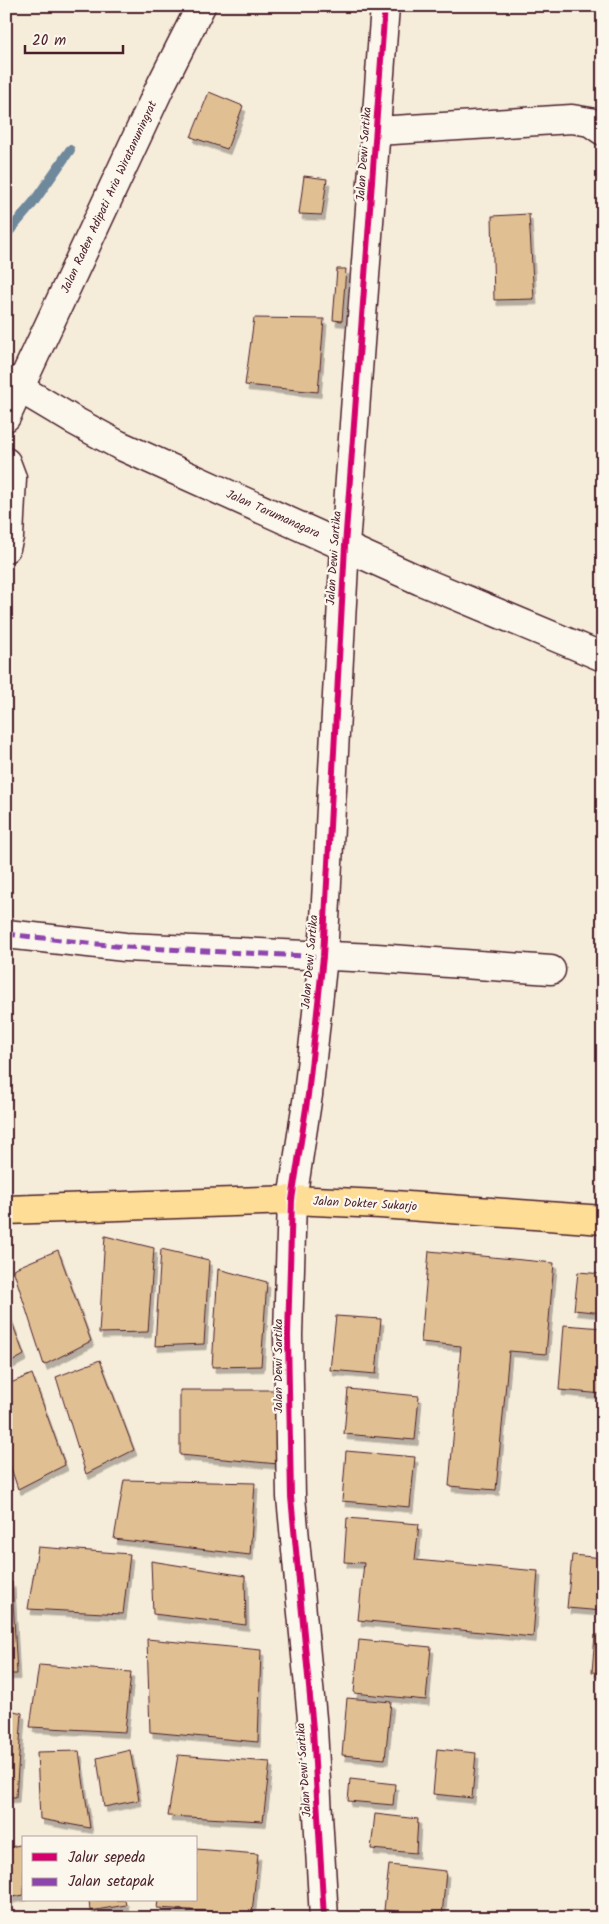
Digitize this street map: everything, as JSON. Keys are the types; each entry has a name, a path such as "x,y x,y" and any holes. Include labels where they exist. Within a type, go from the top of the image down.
{"main road":[{"name":"Jalan Dokter Sukarjo","path":"6,1210 292,1200 380,1204 603,1220"}],"street":[{"name":"Jalan Raden Adipati Aria Wiratanuningrat","path":"6,417 13,384 201,6"},
{"name":"Jalan Dewi Sartika","path":"324,1918 313,1728 291,1497 288,1335 292,1200 308,1095 324,956 345,546 385,6"},
{"path":"377,131 557,119 572,119 598,125"},
{"name":"Jalan Tarumanagara","path":"13,384 119,445 421,581 603,657"},
{"path":"6,462 12,478 9,537 6,548"},
{"path":"6,934 126,947 376,958 551,970"}],"building":[{"path":"209,92 243,106 227,149 191,137"},
{"path":"304,176 327,179 322,215 299,214"},
{"path":"529,214 534,299 494,300 492,216"},
{"path":"337,269 346,269 342,321 333,320"},
{"path":"254,318 324,319 318,392 245,385"},
{"path":"105,1236 154,1248 148,1332 99,1333"},
{"path":"161,1249 209,1260 204,1344 155,1346"},
{"path":"58,1250 91,1341 44,1365 13,1269"},
{"path":"429,1251 554,1263 546,1354 509,1351 496,1490 449,1486 461,1346 421,1342"},
{"path":"218,1269 267,1282 261,1366 212,1367"},
{"path":"578,1272 603,1274 603,1313 574,1310"},
{"path":"6,1306 24,1355 6,1365"},
{"path":"336,1316 381,1319 376,1374 330,1370"},
{"path":"564,1325 603,1328 603,1394 559,1390"},
{"path":"100,1360 134,1450 86,1474 56,1377"},
{"path":"32,1374 65,1465 18,1489 6,1453 6,1385"},
{"path":"348,1389 419,1396 415,1440 344,1434"},
{"path":"180,1390 277,1390 278,1464 180,1455"},
{"path":"346,1451 415,1457 410,1507 342,1501"},
{"path":"124,1480 255,1483 250,1555 114,1539"},
{"path":"347,1518 419,1524 415,1560 538,1571 533,1637 358,1620 364,1563 344,1562"},
{"path":"38,1547 130,1554 123,1614 28,1609"},
{"path":"572,1555 603,1558 603,1611 567,1608"},
{"path":"151,1561 245,1576 246,1625 153,1614"},
{"path":"6,1582 12,1582 17,1674 6,1674"},
{"path":"595,1635 603,1635 603,1673 592,1672"},
{"path":"147,1639 261,1650 258,1742 150,1732"},
{"path":"359,1640 431,1647 426,1700 354,1693"},
{"path":"39,1665 131,1672 125,1732 30,1727"},
{"path":"347,1698 391,1702 385,1759 342,1755"},
{"path":"6,1709 22,1713 16,1797 6,1797"},
{"path":"437,1749 476,1753 472,1798 433,1794"},
{"path":"130,1750 139,1800 104,1807 97,1758"},
{"path":"79,1751 90,1828 40,1819 37,1752"},
{"path":"178,1755 270,1762 263,1821 168,1816"},
{"path":"350,1779 395,1784 393,1805 348,1801"},
{"path":"375,1814 418,1819 416,1853 371,1849"},
{"path":"22,1844 22,1895 7,1898 6,1848"},
{"path":"198,1849 258,1854 252,1914 157,1908 158,1902 198,1902"},
{"path":"389,1865 446,1871 442,1916 384,1910"},
{"path":"89,1902 125,1902 126,1905 90,1911"}],"waterway":[{"path":"6,235 33,203 70,150"}],"marked path":[{"path":"6,934 125,947 323,957"}],"cycle path":[{"path":"324,1918 313,1729 291,1497 288,1335 292,1200 308,1095 323,957 345,546 385,6"}]}
